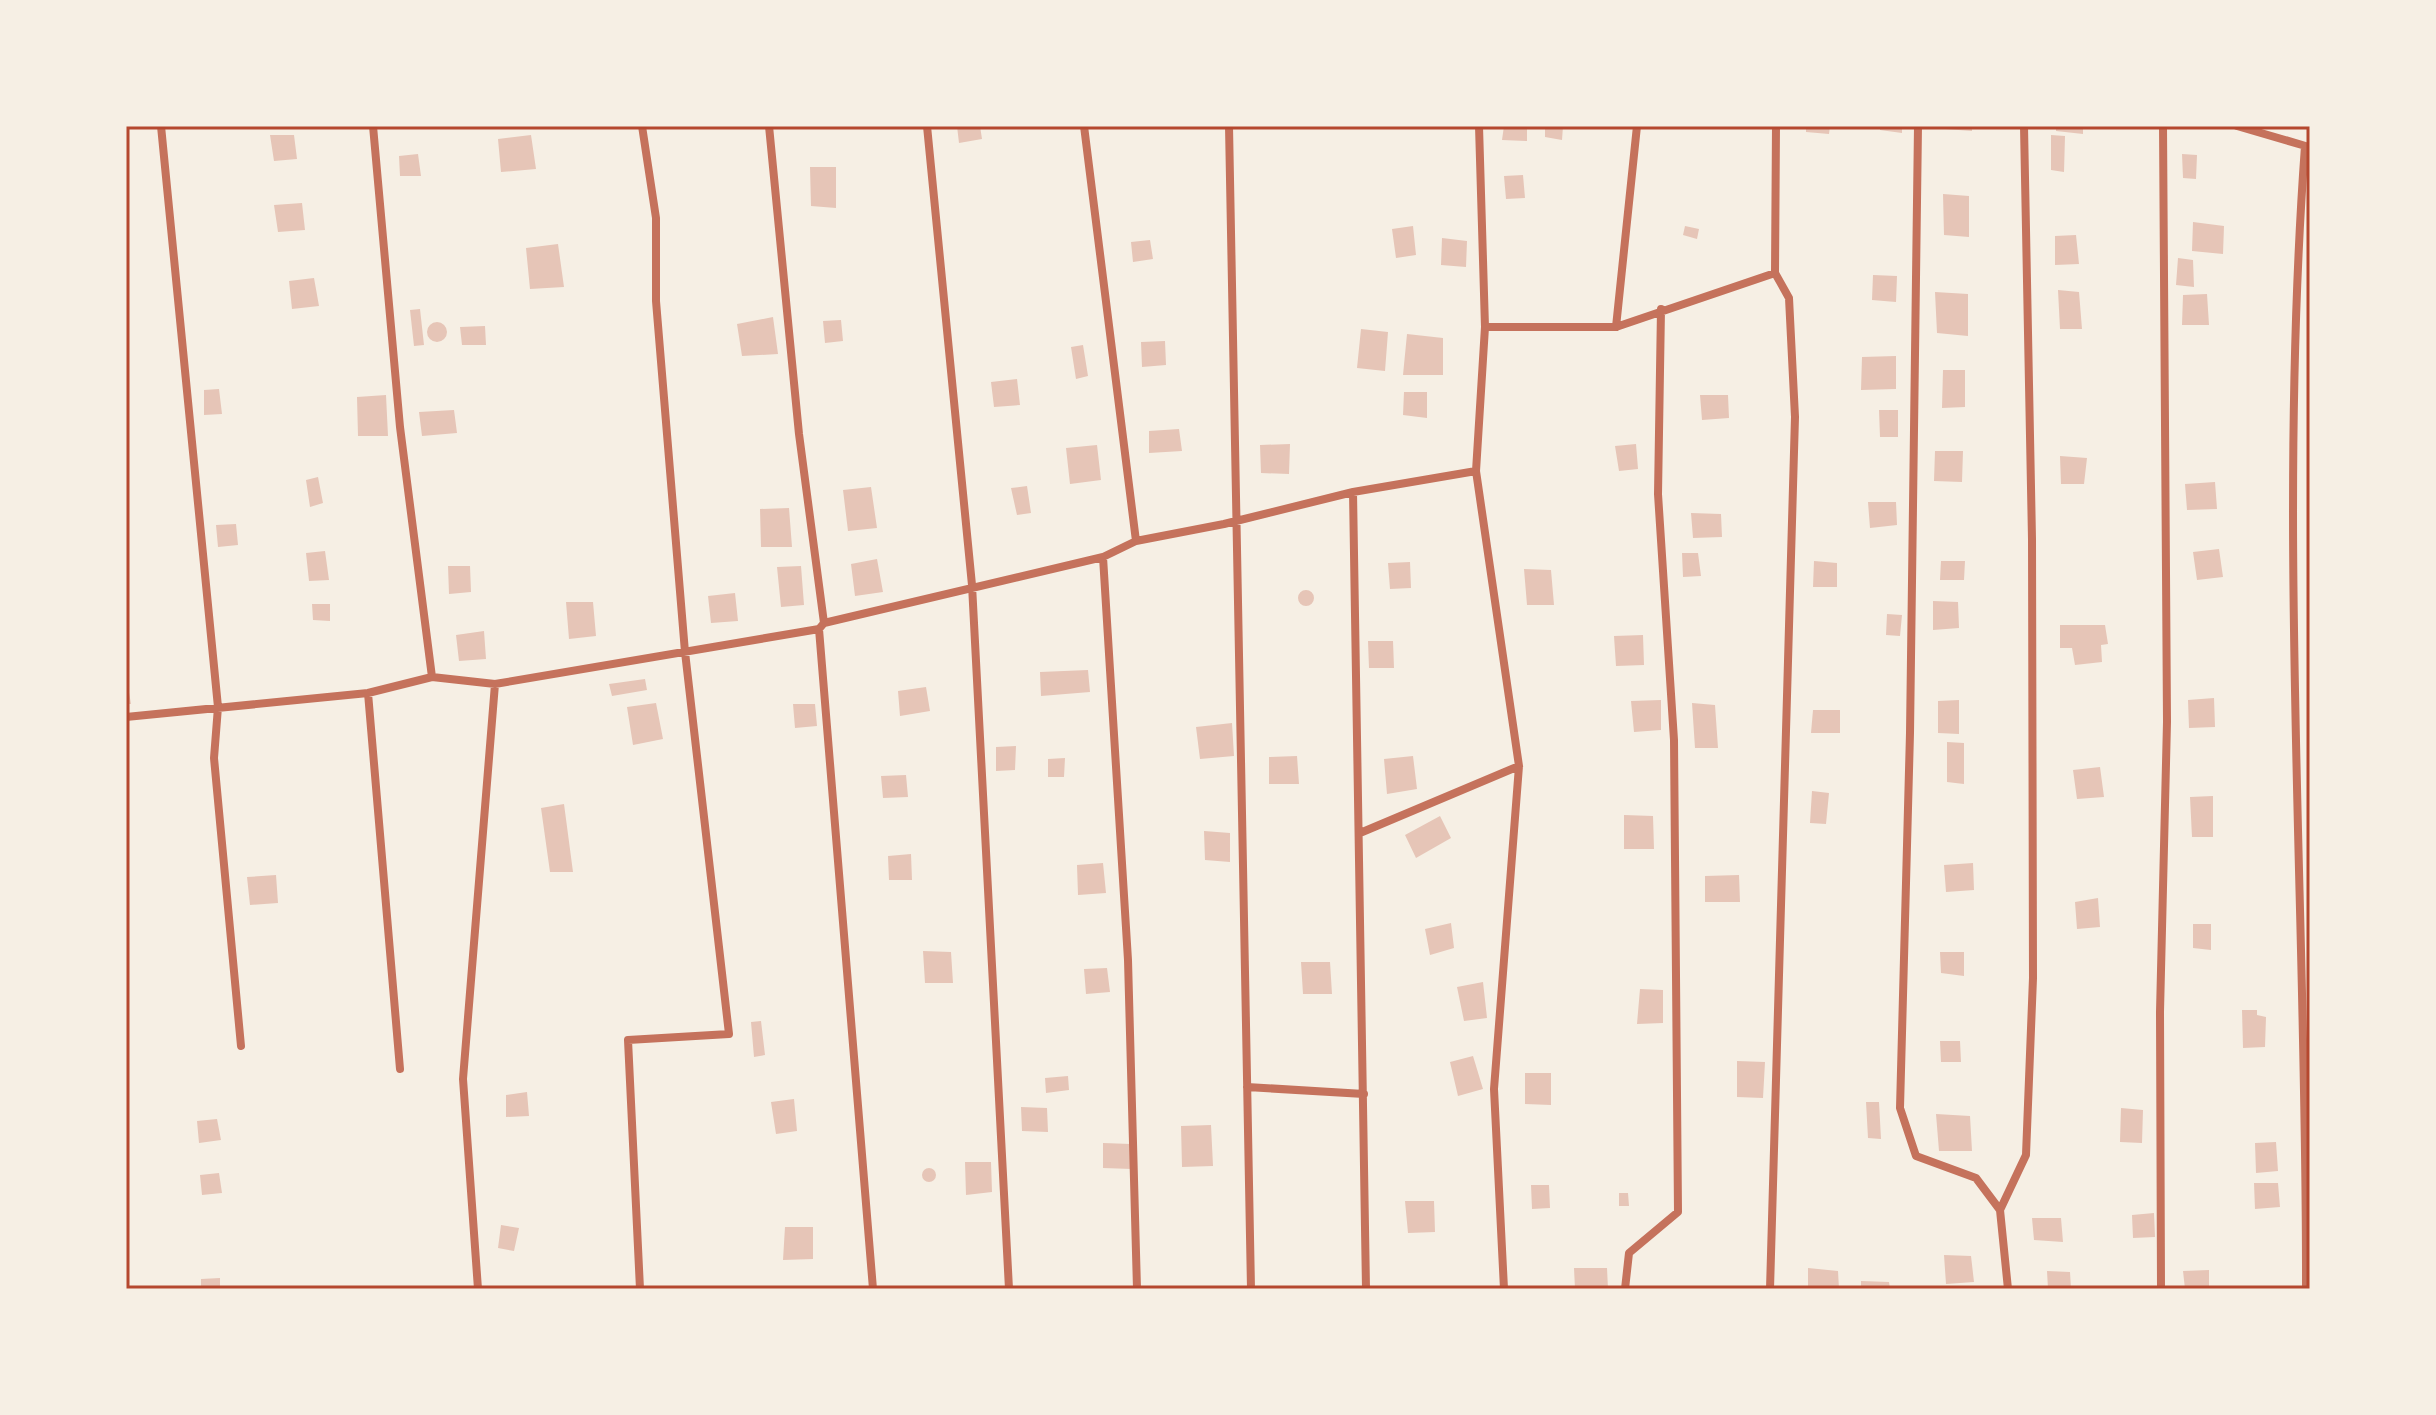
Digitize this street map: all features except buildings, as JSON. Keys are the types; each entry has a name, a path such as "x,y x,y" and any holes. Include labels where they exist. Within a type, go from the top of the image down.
{"street":[{"path":"161,126 218,707 214,758 241,1046"},
{"path":"373,126 400,427 432,677"},
{"path":"640,1289 628,1040 729,1034 685,652 656,301 656,218 642,126"},
{"path":"769,126 799,434 822,626 873,1289"},
{"path":"927,126 972,585 1009,1289"},
{"path":"1084,126 1136,541"},
{"path":"1229,126 1251,1289"},
{"path":"1479,126 1485,327 1476,471 1519,766 1494,1089 1504,1289"},
{"path":"1616,327 1637,126"},
{"path":"1770,1289 1795,417 1789,298 1775,273 1776,126"},
{"path":"1918,126 1910,733 1900,1108 1916,1156 1976,1178 2000,1210"},
{"path":"2008,1289 2000,1210 2026,1155 2033,978 2032,539 2024,126"},
{"path":"2161,1289 2160,1012 2167,722 2163,126"},
{"path":"2237,126 2308,147 2294,293 2294,618 2308,1088 2306,1289"},
{"path":"1485,327 1616,327 1661,309 1775,273"},
{"path":"1625,1289 1629,1253 1678,1212 1674,740 1658,494 1661,309"},
{"path":"126,717 368,693 432,677 495,684 685,652 822,626 972,585 1103,557 1136,541 1236,521 1353,492 1476,471"},
{"path":"1353,492 1366,1289"},
{"path":"1103,557 1128,960 1137,1289"},
{"path":"478,1289 463,1079 495,684"},
{"path":"368,693 400,1069"},
{"path":"1360,833 1519,766"},
{"path":"1247,1087 1364,1094"}]}
